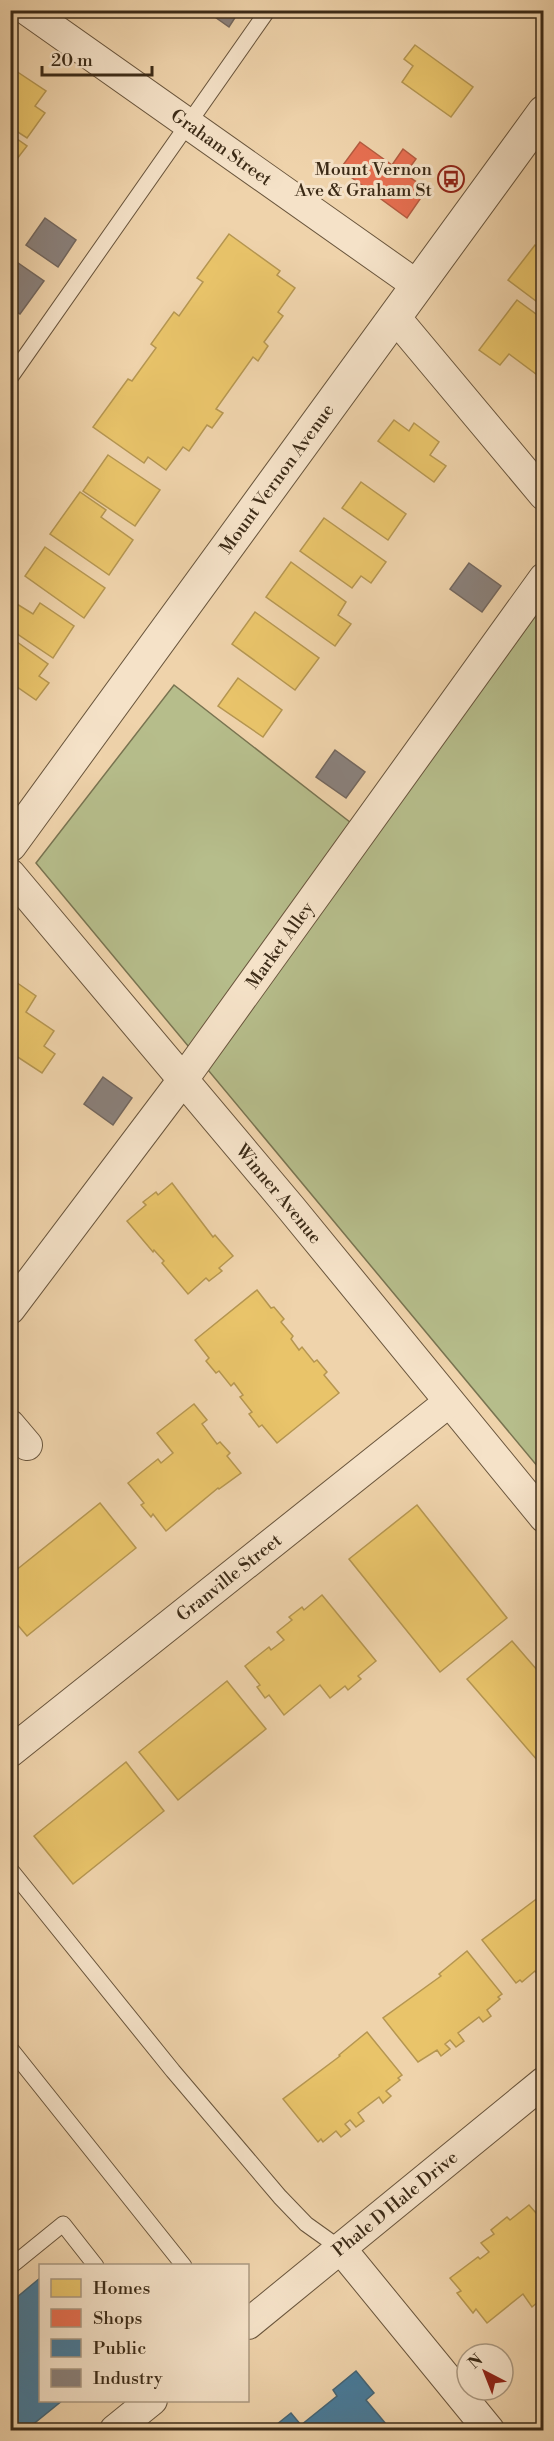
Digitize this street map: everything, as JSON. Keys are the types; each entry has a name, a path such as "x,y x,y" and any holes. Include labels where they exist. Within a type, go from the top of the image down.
{"street":[{"name":"Graham Street","path":"27,10 418,286"},
{"name":"Mount Vernon Avenue","path":"10,845 543,112"},
{"path":"395,317 543,495"},
{"name":"Market Alley","path":"10,1309 182,1081 543,578"},
{"name":"Winner Avenue","path":"10,874 298,1217 543,1517"},
{"name":"Granville Street","path":"10,1752 449,1402"},
{"name":"Phale D Hale Drive","path":"249,2323 543,2082"},
{"path":"340,2249 489,2430"},
{"path":"115,2430 150,2402"}],"lane":[{"path":"10,378 268,10"},
{"path":"10,1869 280,2197 306,2224 340,2249"},
{"path":"10,2048 183,2264"},
{"path":"10,2267 63,2224 95,2264"}],"green space":[{"path":"543,605 543,1473 36,863 174,685 373,840"}],"building: Homes":[{"path":"415,45 473,87 451,117 402,82 413,66 404,59"},
{"path":"10,67 46,91 35,106 45,113 27,138 10,127"},
{"path":"10,134 27,146 10,168"},
{"path":"229,234 280,271 277,275 295,288 278,312 283,316 264,342 268,346 258,361 253,357 216,409 223,413 212,428 207,425 189,451 183,447 166,470 148,457 144,463 93,427 128,379 132,381 156,348 151,344 174,312 179,316 203,282 197,278"},
{"path":"535,245 544,251 544,307 508,280"},
{"path":"517,300 544,320 544,380 509,354 500,365 479,350"},
{"path":"394,420 409,431 414,423 439,442 430,455 446,466 434,482 378,441"},
{"path":"108,455 160,490 135,526 83,491"},
{"path":"361,482 406,514 388,540 342,508"},
{"path":"80,492 106,510 101,517 133,540 109,575 50,534"},
{"path":"324,518 386,562 371,583 361,576 352,588 300,551"},
{"path":"45,547 105,588 84,618 25,576"},
{"path":"291,562 346,602 338,615 351,624 335,646 266,597"},
{"path":"12,601 33,614 40,603 74,626 53,658 10,629 10,603"},
{"path":"255,612 319,658 295,690 232,644"},
{"path":"10,637 48,664 39,676 49,683 36,700 10,682"},
{"path":"238,678 282,710 263,737 218,706"},
{"path":"13,980 36,996 26,1012 54,1031 44,1046 55,1054 42,1073 10,1052 10,984"},
{"path":"172,1183 213,1237 215,1235 233,1256 219,1268 222,1271 209,1281 206,1278 188,1294 162,1263 164,1261 154,1250 153,1252 127,1221 146,1205 143,1202 156,1192 158,1195"},
{"path":"257,1290 271,1308 274,1307 284,1319 281,1322 293,1336 291,1339 299,1350 302,1347 314,1362 317,1360 327,1372 324,1375 339,1393 277,1443 262,1425 259,1427 249,1414 252,1412 240,1397 243,1395 234,1383 231,1386 219,1371 216,1373 206,1361 209,1358 195,1340"},
{"path":"194,1404 207,1420 202,1424 217,1444 220,1442 230,1453 227,1456 241,1473 218,1488 166,1531 153,1514 151,1517 141,1505 144,1503 128,1483 158,1459 161,1463 173,1453 157,1433"},
{"path":"100,1503 136,1548 27,1636 10,1616 10,1575"},
{"path":"417,1505 507,1618 440,1672 349,1559"},
{"path":"322,1595 376,1661 358,1676 361,1679 348,1690 345,1686 330,1698 320,1685 284,1715 269,1695 265,1698 257,1687 260,1685 245,1666 269,1647 271,1650 284,1640 277,1632 292,1620 289,1617 302,1607 304,1610"},
{"path":"512,1641 544,1678 544,1768 467,1679"},
{"path":"227,1681 266,1729 178,1800 139,1752"},
{"path":"126,1762 164,1811 73,1884 34,1836"},
{"path":"544,1890 544,1974 540,1977 535,1971 522,1982 520,1980 516,1983 482,1940 539,1897 537,1895"},
{"path":"467,1951 502,1994 498,1997 500,1999 487,2010 491,2016 483,2022 479,2017 458,2033 464,2041 456,2047 450,2040 445,2044 450,2049 441,2056 437,2050 418,2062 383,2018 441,1976 439,1974"},
{"path":"367,2032 402,2075 398,2078 400,2080 386,2091 391,2096 383,2103 379,2097 358,2113 364,2121 356,2127 350,2120 345,2124 350,2130 341,2137 336,2131 323,2142 321,2139 318,2142 283,2099 340,2056"},
{"path":"529,2205 544,2222 544,2297 532,2307 523,2294 487,2323 476,2309 473,2313 457,2293 461,2291 450,2278 478,2257 480,2259 489,2252 481,2243 494,2234 491,2230 507,2217 510,2220"}],"building: Shops":[{"path":"360,142 392,165 403,149 416,159 405,174 427,189 407,218 340,169"}],"building: Public":[{"path":"39,2279 39,2402 61,2402 26,2430 10,2430 10,2314 12,2312 10,2303"},
{"path":"356,2371 374,2393 366,2400 391,2430 271,2429 291,2413 301,2425 337,2396 333,2390"}],"building: Industry":[{"path":"205,10 240,10 229,27"},
{"path":"45,218 76,240 58,267 26,245"},
{"path":"11,258 44,281 20,314 10,308"},
{"path":"469,563 501,586 482,612 450,589"},
{"path":"335,750 365,772 346,798 316,777"},
{"path":"103,1077 132,1098 113,1125 84,1104"}],"place":[{"name":"Mount Vernon Ave & Graham St","path":"451,179"}]}
